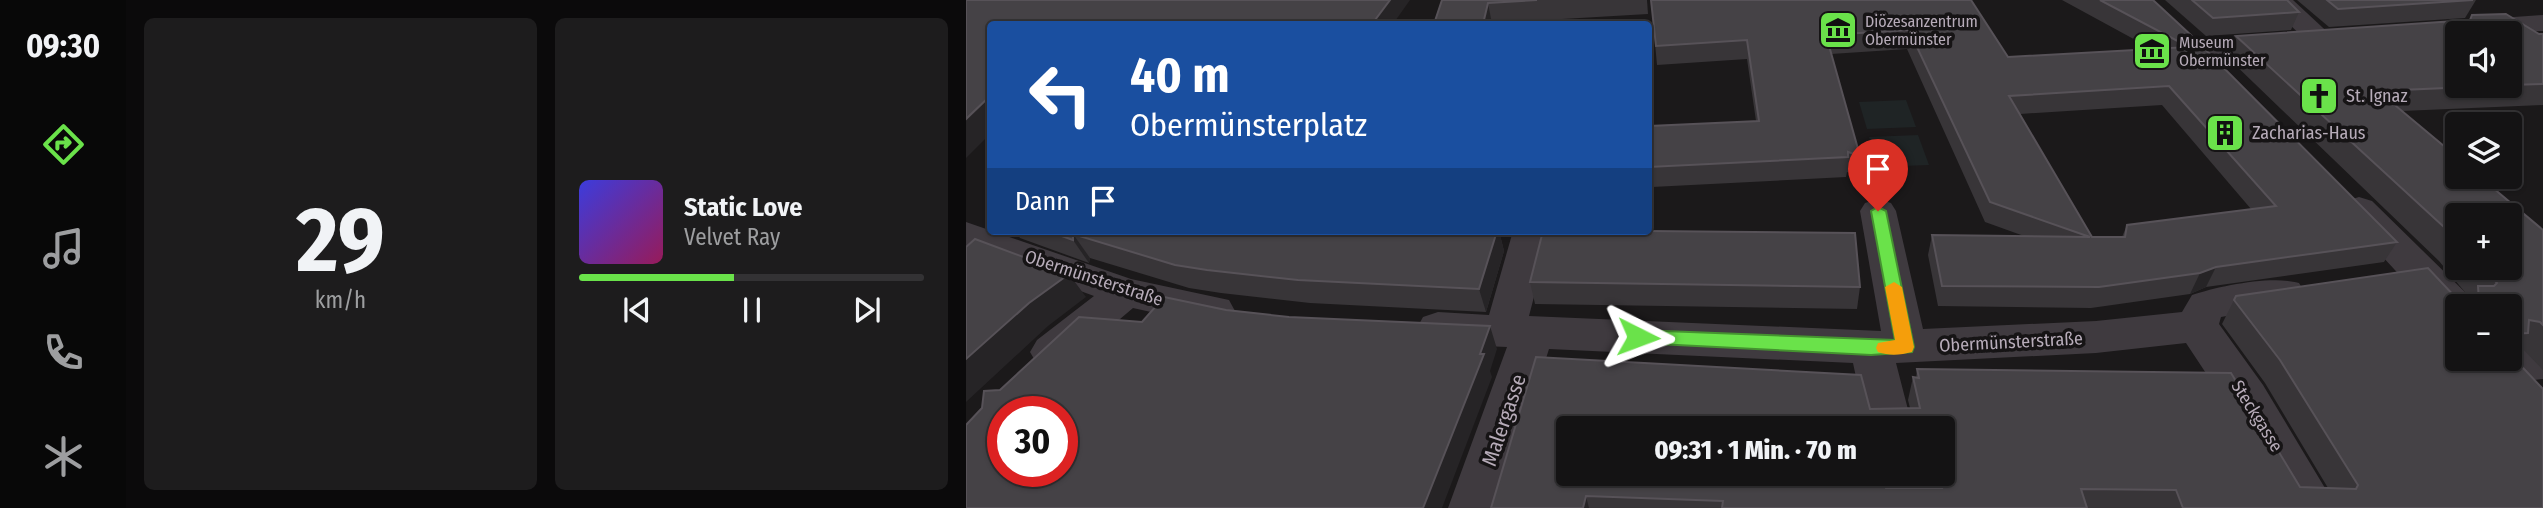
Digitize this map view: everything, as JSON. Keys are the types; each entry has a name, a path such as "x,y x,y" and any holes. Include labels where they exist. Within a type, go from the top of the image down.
{"street":[{"path":"2227,77 2189,40 2336,39 2277,0"},
{"path":"2513,0 2543,21"},
{"path":"2522,23 2543,21"},
{"path":"2334,185 2445,297"},
{"path":"1878,211 1888,347 1890,416"},
{"name":"Obermünsterstraße","path":"966,235 1126,292 1174,304 1252,317"},
{"name":"Malergasse","path":"1473,508 1520,331 1532,235"},
{"path":"2382,279 2423,273"},
{"path":"2197,327 2206,305 2314,289"},
{"path":"1026,378 1065,339 1126,292"},
{"name":"Obermünsterstraße","path":"1399,326 1888,347 2096,337 2197,327"},
{"name":"Steckgasse","path":"2197,327 2247,398 2312,508"},
{"path":"2522,368 2543,402"},
{"path":"1904,486 1909,508"}],"shaded area":[{"path":"1906,100 1916,127 1867,129 1859,102"},
{"path":"1918,135 1929,165 1878,167 1869,137"}],"building":[{"path":"966,0 1390,0 1374,21 987,21 987,99 966,119"},
{"path":"1442,0 1537,0 1488,3 1484,21 1435,21"},
{"path":"1651,0 1971,0 2008,57 2189,47 2100,0 2153,0 2397,242 2216,267 2200,273 2099,287 1942,286 1932,235 2090,237 1990,202 1909,30 1826,35 1860,156 1848,152 1848,157 1652,167 1652,126 1759,121 1747,40 1656,46","holes":["2169,86 2276,206 2127,225 2125,237 2092,237 2009,96"]},
{"path":"2192,0 2287,0 2299,12 2213,18"},
{"path":"2327,0 2473,0 2338,9"},
{"path":"2506,14 2518,21 2455,21 2470,20 2472,15"},
{"path":"2445,22 2445,88 2378,91 2445,147 2445,189 2494,189 2511,203 2445,203 2445,228 2236,36"},
{"path":"2522,24 2543,34 2543,84 2522,85"},
{"path":"2522,212 2543,230 2543,325 2529,320 2528,333 2522,333 2522,294 2478,294 2478,286 2494,286 2497,283 2494,280 2522,280"},
{"path":"1652,231 1855,233 1860,287 1530,282 1542,235 1652,235"},
{"path":"1059,235 1073,235 1073,240"},
{"path":"1076,235 1496,235 1479,289 1298,280 1175,265"},
{"path":"975,239 1069,274 1029,303 966,359 966,247"},
{"path":"2428,268 2452,294 2445,294 2445,371 2522,371 2522,367 2543,389 2543,508 2183,508 2176,490 2081,489 2087,508 1722,508 1723,501 1586,496 1583,508 1491,508 1536,357 1861,375 1870,409 1920,408 1913,377 1919,378 1917,369 2231,373 2300,487 2356,489 2358,485 2280,360 2234,300 2236,296"},
{"path":"1164,297 1226,310 1289,317 1490,326 1480,354 1484,354 1423,508 966,508 966,425 982,408 984,391 1000,390 1079,317 1142,322"}],"slow traffic":[{"path":"1885,348 1905,347 1894,287"}],"place":[{"name":"Diözesanzentrum Obermünster","path":"1838,30"},
{"name":"Museum Obermünster","path":"2152,51"},
{"name":"St. Ignaz","path":"2319,96"},
{"name":"Zacharias-Haus","path":"2225,133"}],"route":[{"path":"1638,337 1871,348 1905,347 1878,211"}]}
